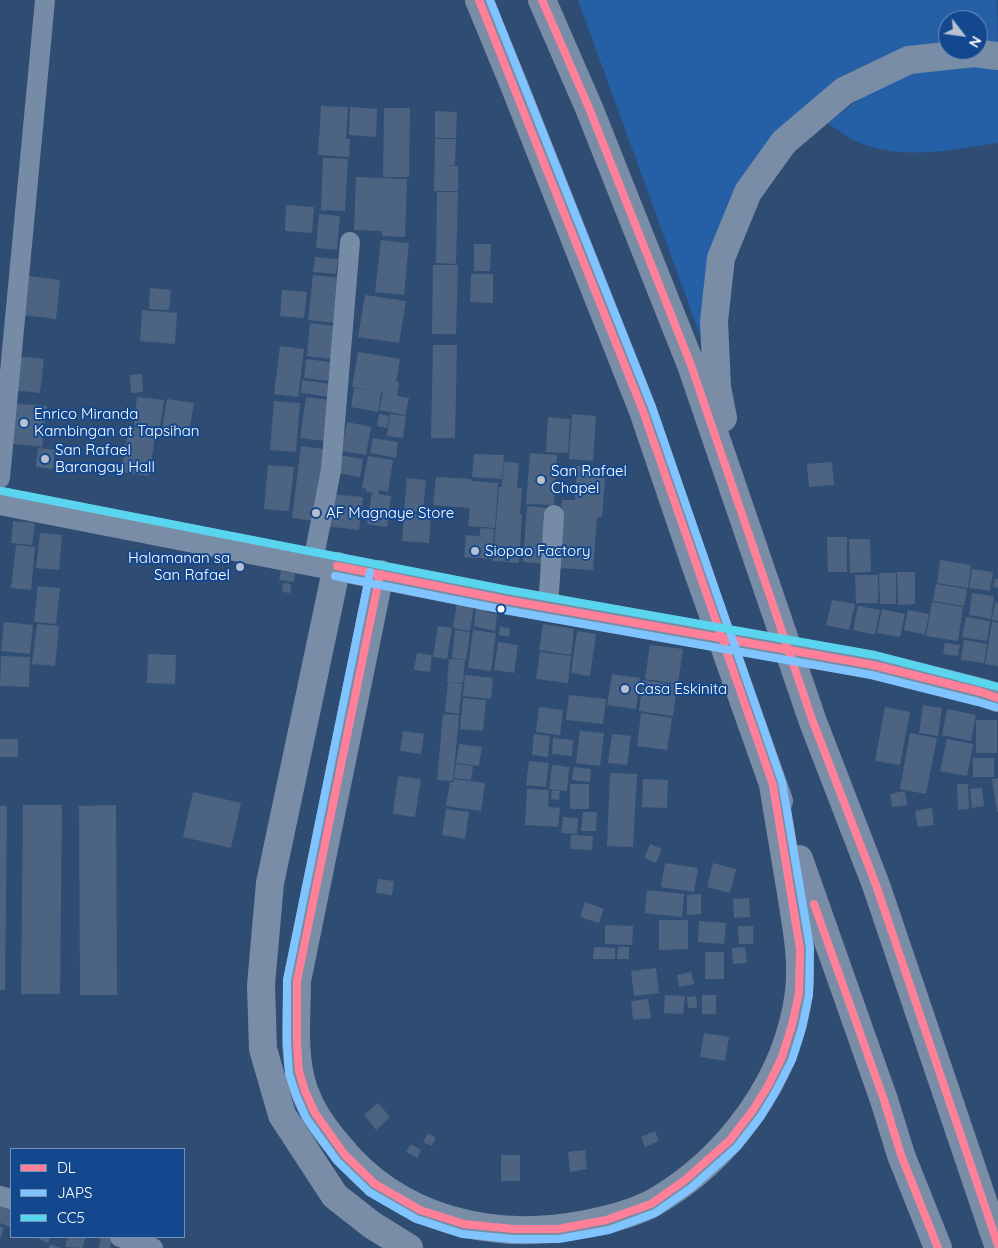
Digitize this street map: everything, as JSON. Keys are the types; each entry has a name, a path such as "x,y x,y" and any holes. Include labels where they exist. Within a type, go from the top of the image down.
{"highway":[{"path":"479,0 522,103 643,411 911,1181 938,1248"},
{"path":"542,0 589,108 691,365 813,722 876,885 998,1245"},
{"path":"737,503 717,387 714,321 721,258 748,192 784,142 844,91 909,60 974,53 998,56"},
{"path":"0,501 548,608 874,665 982,692 998,698"},
{"path":"325,564 270,883 261,985 263,1049 282,1115 335,1196 372,1226 410,1248"},
{"path":"380,574 297,981 297,1044 299,1071 305,1091 328,1133 345,1155 375,1184 420,1210 464,1224 514,1229 558,1229 606,1220 651,1204 686,1180 730,1140 768,1086 782,1056 799,993 800,949 773,785"}],"street":[{"path":"0,478 45,0"},
{"path":"325,564 350,242"},
{"path":"548,608 554,515"},
{"path":"123,1238 153,1248"}],"shaded area":[{"path":"578,0 997,0 998,47 988,46 988,10 938,10 938,48 884,65 748,173 704,346"},
{"path":"998,61 998,143 943,151 889,151 853,140 827,123 873,89 927,68"}],"building":[{"path":"321,106 348,107 346,139 350,139 349,157 318,155"},
{"path":"350,107 377,109 376,137 349,135"},
{"path":"384,108 410,108 409,177 383,177"},
{"path":"435,111 457,112 456,138 435,138"},
{"path":"435,139 456,139 455,165 442,165 458,166 458,191 434,191"},
{"path":"323,158 348,159 345,211 321,210"},
{"path":"356,177 407,179 405,237 382,236 382,231 354,230"},
{"path":"437,192 458,192 456,264 436,263"},
{"path":"286,205 314,207 312,233 285,231"},
{"path":"319,214 340,216 337,250 316,248"},
{"path":"381,240 409,243 404,295 375,292"},
{"path":"474,244 491,244 490,271 474,271"},
{"path":"315,257 338,259 336,274 313,272"},
{"path":"433,265 458,265 456,334 432,334"},
{"path":"471,274 493,274 493,303 470,302"},
{"path":"313,275 341,278 335,323 308,320"},
{"path":"28,276 60,280 56,319 23,315"},
{"path":"150,288 171,290 169,310 149,309"},
{"path":"282,290 307,292 304,318 280,316"},
{"path":"365,295 406,301 399,343 358,337"},
{"path":"142,310 177,313 175,344 140,341"},
{"path":"310,323 335,326 331,359 307,356"},
{"path":"433,345 457,345 455,438 431,438"},
{"path":"280,346 304,349 298,397 274,394"},
{"path":"358,352 400,359 396,382 399,382 397,396 409,398 405,415 379,410 383,393 381,392 378,412 351,407 354,388 374,391 352,387"},
{"path":"15,356 44,359 40,393 12,390"},
{"path":"306,359 330,362 328,381 304,378"},
{"path":"142,374 143,392 131,393 130,375"},
{"path":"302,380 332,384 330,397 301,393"},
{"path":"137,397 164,400 160,428 134,425"},
{"path":"306,397 330,400 325,441 300,438"},
{"path":"167,399 194,403 189,433 162,429"},
{"path":"274,401 300,403 296,452 270,450"},
{"path":"9,403 47,406 42,447 4,443"},
{"path":"379,414 389,416 387,428 377,426"},
{"path":"390,414 406,416 403,438 387,436"},
{"path":"572,414 596,416 593,461 569,459"},
{"path":"548,417 570,419 568,453 546,452"},
{"path":"347,422 371,427 366,455 341,451"},
{"path":"129,426 156,430 149,476 121,472"},
{"path":"373,438 398,442 396,458 370,453"},
{"path":"301,446 330,450 320,522 292,518"},
{"name":"San Rafael Barangay Hall","path":"38,448 55,450 53,469 36,467"},
{"path":"530,453 557,455 554,505 526,504"},
{"path":"474,454 504,455 502,479 472,477"},
{"path":"340,455 363,459 360,477 337,473"},
{"path":"368,456 393,460 388,492 379,490 378,494 391,496 387,527 367,524 372,493 366,492 367,489 362,488"},
{"path":"504,462 519,463 517,488 522,488 520,514 522,514 519,563 493,561 499,487 502,487"},
{"path":"832,462 834,485 809,487 807,464"},
{"path":"268,465 294,467 289,511 264,509"},
{"path":"577,466 601,467 600,478 605,478 602,517 597,517 593,570 557,568 562,500 575,500"},
{"path":"436,477 498,483 495,528 468,526 470,508 433,505"},
{"path":"407,478 426,480 423,512 404,511"},
{"path":"329,494 363,497 359,530 325,526"},
{"path":"527,506 549,508 545,564 523,562"},
{"path":"404,513 431,515 429,543 402,541"},
{"path":"13,521 35,523 32,545 11,543"},
{"path":"480,528 494,529 492,559 464,557 466,535 480,536"},
{"path":"40,533 62,535 59,570 36,568"},
{"path":"827,537 847,537 847,572 828,572"},
{"path":"849,539 870,539 871,572 850,573"},
{"path":"16,545 35,547 31,590 11,588"},
{"path":"940,560 971,565 968,588 937,583"},
{"path":"972,569 993,572 990,591 969,588"},
{"path":"281,571 295,573 294,582 279,580"},
{"path":"897,572 915,572 915,604 898,605"},
{"path":"879,573 896,573 896,604 880,604"},
{"path":"855,575 878,575 878,603 856,603"},
{"path":"995,578 998,579 998,588 993,587"},
{"path":"283,583 291,584 290,593 282,592"},
{"path":"936,584 967,589 964,606 933,601"},
{"path":"38,586 60,588 56,624 34,622"},
{"path":"972,593 994,596 991,619 969,615"},
{"path":"832,600 855,604 849,630 826,625"},
{"path":"932,602 963,607 958,641 926,636"},
{"path":"995,602 998,603 998,621 992,620"},
{"path":"457,603 474,606 470,631 453,628"},
{"path":"476,606 487,607 486,612 497,614 495,631 474,626"},
{"path":"858,606 880,610 875,635 853,630"},
{"path":"882,609 905,614 900,637 877,633"},
{"path":"908,610 929,614 925,635 904,630"},
{"path":"966,617 990,621 987,641 962,637"},
{"path":"4,622 33,625 30,654 1,651"},
{"path":"992,622 998,623 998,666 985,664"},
{"path":"37,624 59,626 55,666 32,664"},
{"path":"543,624 574,629 571,655 539,650"},
{"path":"438,626 452,628 447,659 433,657"},
{"path":"500,627 510,628 509,637 499,635"},
{"path":"455,630 470,632 466,660 452,658"},
{"path":"473,630 496,633 491,671 468,668"},
{"path":"577,631 596,634 590,676 571,673"},
{"path":"964,640 987,644 984,663 961,660"},
{"path":"498,642 518,645 514,673 494,670"},
{"path":"945,643 960,645 958,656 943,654"},
{"path":"650,645 683,649 678,684 645,679"},
{"path":"540,652 571,656 568,683 536,679"},
{"path":"417,653 432,655 430,672 414,670"},
{"path":"148,654 176,655 175,684 147,683"},
{"path":"1,656 30,657 29,687 0,686"},
{"path":"449,659 465,660 463,683 447,682"},
{"path":"612,674 640,678 636,709 607,705"},
{"path":"465,675 493,678 491,699 463,696"},
{"path":"643,680 677,685 673,716 639,711"},
{"path":"448,682 462,684 459,714 445,712"},
{"path":"569,695 606,699 603,724 566,720"},
{"path":"463,698 486,700 483,731 460,729"},
{"path":"923,705 942,708 938,736 919,733"},
{"path":"539,707 563,710 560,735 536,732"},
{"path":"885,707 910,712 900,765 875,761"},
{"path":"947,709 976,715 971,741 942,735"},
{"path":"641,713 672,718 667,750 637,746"},
{"path":"443,714 459,715 453,781 437,780"},
{"path":"976,720 997,720 997,753 976,753"},
{"path":"403,731 424,734 421,754 400,751"},
{"path":"580,731 604,733 600,766 576,763"},
{"path":"910,733 937,738 926,794 900,789"},
{"path":"534,734 550,736 548,757 532,755"},
{"path":"612,734 631,736 627,765 608,763"},
{"path":"553,738 573,740 572,756 552,754"},
{"path":"0,739 18,739 18,757 0,757"},
{"path":"947,739 973,744 967,776 940,771"},
{"path":"459,744 482,747 479,766 456,763"},
{"path":"973,758 994,758 994,777 973,777"},
{"path":"529,761 549,763 546,787 526,785"},
{"path":"456,764 473,766 471,780 454,778"},
{"path":"552,765 569,767 567,791 549,789"},
{"path":"574,767 591,769 590,782 572,780"},
{"path":"610,773 637,774 633,847 607,846"},
{"path":"398,776 421,779 415,817 393,814"},
{"path":"998,778 998,812 997,812 992,779"},
{"path":"454,779 485,783 481,811 446,806 450,782 454,782"},
{"path":"643,779 668,780 667,808 642,807"},
{"path":"570,784 589,784 589,809 570,809"},
{"path":"957,784 968,784 969,809 958,810"},
{"path":"982,788 984,806 972,808 970,789"},
{"path":"527,789 549,790 548,807 560,808 558,827 525,825"},
{"path":"552,790 560,791 559,800 551,799"},
{"path":"905,791 907,805 892,807 890,794"},
{"path":"193,792 241,803 231,848 183,837"},
{"path":"23,805 62,805 60,994 21,994"},
{"path":"116,805 117,995 80,995 79,806"},
{"path":"0,806 7,806 5,990 0,990"},
{"path":"932,808 934,825 918,827 915,811"},
{"path":"446,809 469,812 465,839 442,835"},
{"path":"583,812 597,812 596,831 581,831"},
{"path":"563,817 578,818 577,834 561,833"},
{"path":"571,835 593,836 592,850 570,849"},
{"path":"650,844 662,849 656,863 644,858"},
{"path":"665,863 698,868 694,892 661,887"},
{"path":"713,863 736,869 730,893 707,887"},
{"path":"378,879 394,881 392,895 376,893"},
{"path":"647,890 684,894 682,917 645,913"},
{"path":"701,894 701,914 687,915 687,895"},
{"path":"749,898 750,917 734,918 733,899"},
{"path":"585,902 604,909 599,923 580,917"},
{"path":"659,920 688,920 688,949 659,950"},
{"path":"699,921 726,923 724,944 698,942"},
{"path":"605,925 633,926 632,945 605,944"},
{"path":"738,926 753,926 753,944 739,944"},
{"path":"594,947 615,948 615,959 593,959"},
{"path":"618,947 629,947 629,959 617,959"},
{"path":"745,947 747,963 733,964 732,948"},
{"path":"705,952 724,952 724,979 705,979"},
{"path":"656,968 659,993 634,996 631,971"},
{"path":"691,972 694,984 679,987 677,975"},
{"path":"665,995 685,996 683,1014 664,1013"},
{"path":"702,995 716,995 716,1014 702,1014"},
{"path":"696,996 697,1008 688,1008 687,997"},
{"path":"648,999 651,1018 633,1020 631,1001"},
{"path":"704,1033 729,1037 725,1061 700,1057"},
{"path":"378,1103 390,1117 376,1130 364,1115"},
{"path":"655,1131 659,1141 645,1147 641,1137"},
{"path":"428,1133 436,1138 432,1146 423,1142"},
{"path":"411,1144 421,1150 417,1158 406,1152"},
{"path":"585,1150 587,1169 570,1172 568,1152"},
{"path":"501,1155 520,1155 520,1181 501,1181"},
{"path":"0,1201 10,1205 10,1227 0,1223"},
{"path":"0,1226 4,1228 0,1239"},
{"path":"40,1238 50,1238 48,1243"},
{"path":"68,1238 86,1238 82,1248 65,1247"},
{"path":"101,1238 112,1238 110,1248 99,1248"},
{"path":"50,1244 61,1248 49,1248"}],"transit line":[{"name":"DL","path":"380,574 297,981 297,1044 299,1071 305,1091 315,1113 345,1155 375,1184 420,1210 464,1224 513,1229 558,1229 606,1220 651,1204 685,1180 730,1140 753,1110 768,1086 782,1057 792,1025 799,993 800,949 773,785 643,411 479,0"},
{"name":"JAPS","path":"370,572 287,980 289,1074 306,1118 337,1161 369,1192 416,1219 462,1234 513,1239 559,1239 609,1230 655,1213 691,1188 737,1147 761,1116 776,1091 792,1060 802,1028 809,995 810,947 782,782 652,407 490,0"},
{"name":"DL","path":"542,0 589,108 691,365 813,722 876,885 998,1245"},
{"name":"CC5","path":"2,491 508,590 875,655 998,687"},
{"name":"DL","path":"337,566 506,600 873,665 998,698"},
{"name":"JAPS","path":"335,576 504,610 871,675 995,707"},
{"name":"DL","path":"814,904 884,1100 901,1155 938,1248"}],"place":[{"name":"Enrico Miranda Kambingan at Tapsihan","path":"24,423"},
{"name":"San Rafael Barangay Hall","path":"45,459"},
{"name":"San Rafael Chapel","path":"541,480"},
{"name":"AF Magnaye Store","path":"316,513"},
{"name":"Siopao Factory","path":"475,551"},
{"name":"Halamanan sa San Rafael","path":"240,567"},
{"name":"Casa Eskinita","path":"625,689"}]}
